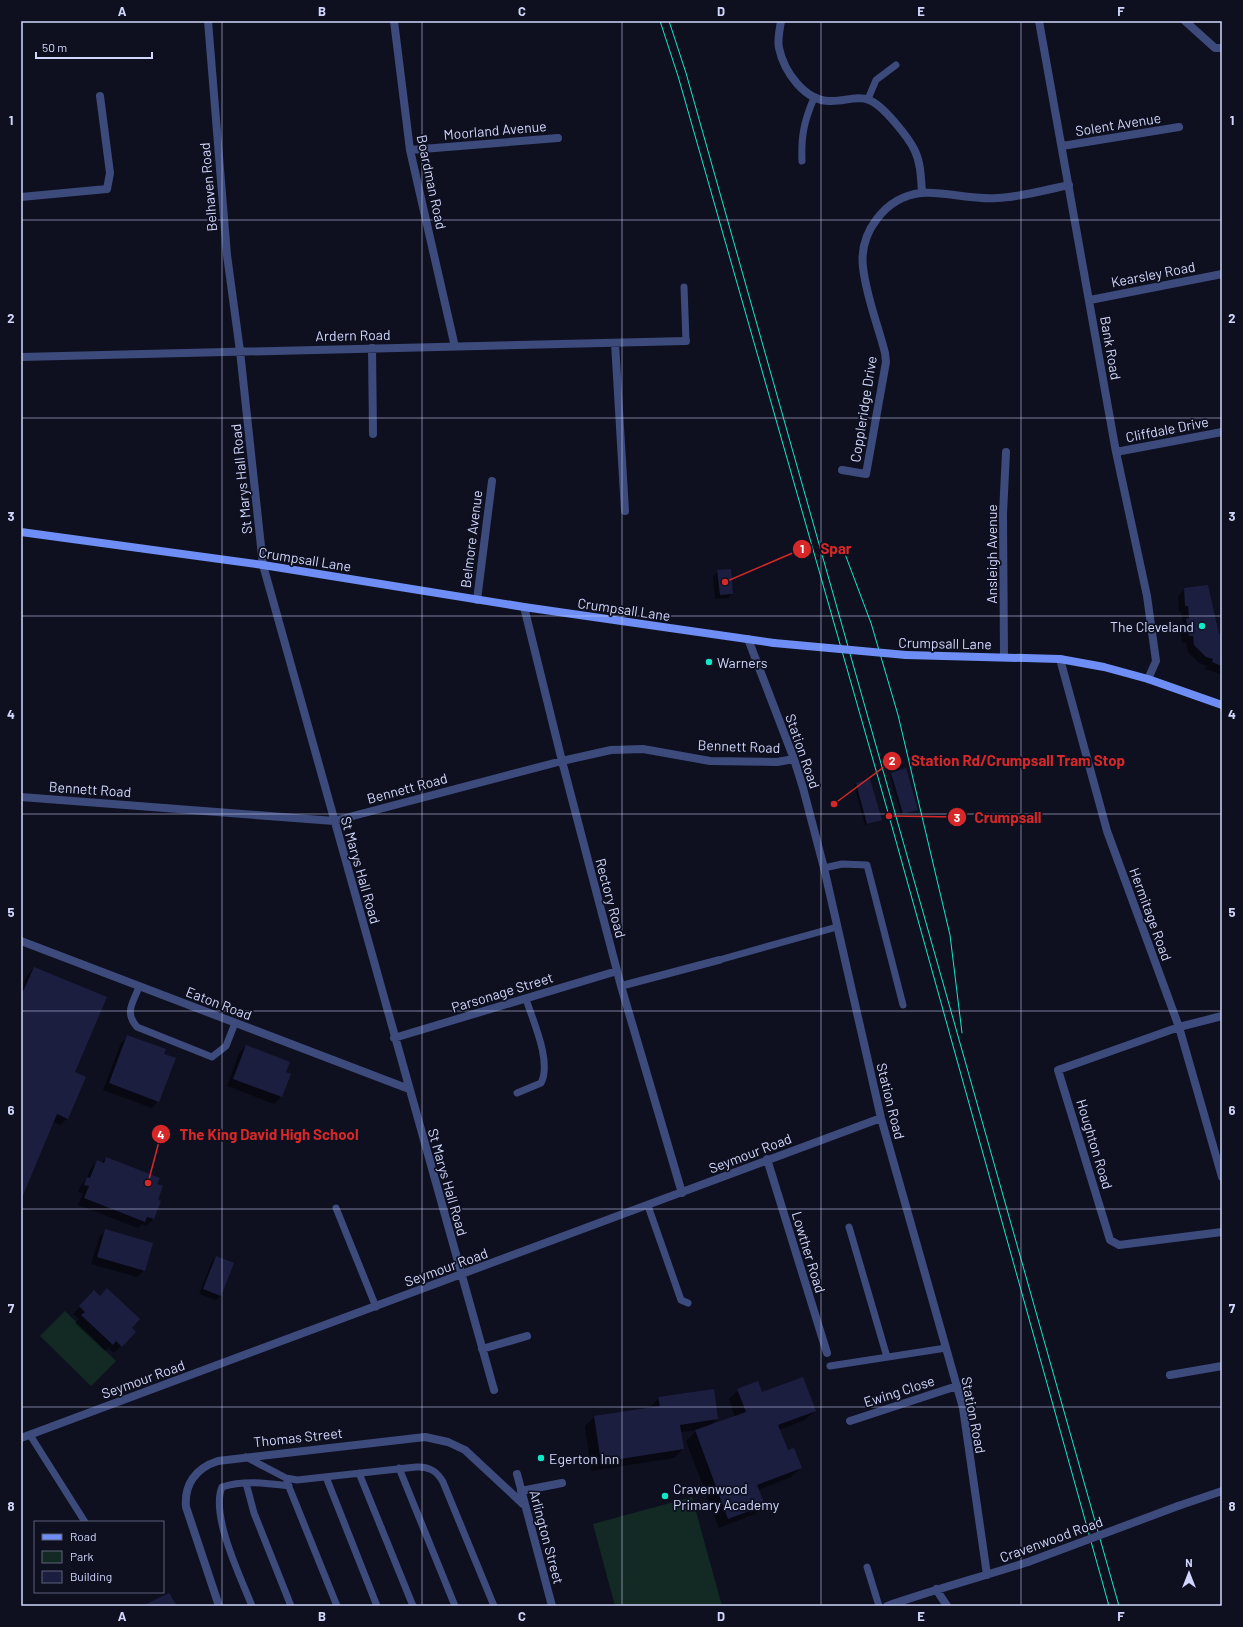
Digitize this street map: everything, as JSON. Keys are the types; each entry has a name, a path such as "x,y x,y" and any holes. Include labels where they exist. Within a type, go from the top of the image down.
{"street":[{"name":"Belhaven Road","path":"208,21 227,255 240,351"},
{"name":"Boardman Road","path":"394,21 410,150 455,347"},
{"path":"780,21 778,48 787,70 803,90 817,100 831,102 868,99 881,106 915,150 919,164 922,193"},
{"name":"Bank Road","path":"1039,21 1116,452 1147,596 1156,661 1148,679"},
{"path":"1185,21 1215,48 1222,48"},
{"path":"21,197 108,189 110,173 100,96"},
{"name":"Solent Avenue","path":"1062,146 1179,127"},
{"name":"Moorland Avenue","path":"410,150 558,138"},
{"name":"Coppleridge Drive","path":"842,470 866,474 886,362 863,267 864,242 872,225 884,210 906,196 922,193 997,198 1069,185"},
{"name":"Kearsley Road","path":"1090,300 1222,274"},
{"name":"Ardern Road","path":"21,357 686,341"},
{"path":"615,343 625,512"},
{"path":"372,348 374,434"},
{"name":"St Marys Hall Road","path":"240,351 263,565 460,1275 494,1390"},
{"name":"Cliffdale Drive","path":"1116,452 1222,432"},
{"name":"Ansleigh Avenue","path":"1004,657 1004,514 1006,452"},
{"name":"Belmore Avenue","path":"477,600 492,481"},
{"name":"Crumpsall Lane","path":"21,532 263,565 524,608 774,643 906,656 1060,659 1104,667 1148,679 1222,705"},
{"name":"Rectory Road","path":"524,608 562,761 621,986 682,1193"},
{"name":"Station Road","path":"748,639 794,759 824,868 881,1118 963,1408 987,1575"},
{"name":"Hermitage Road","path":"1060,659 1107,831 1179,1027 1222,1177"},
{"name":"Bennett Road","path":"21,797 334,821 562,761 611,750 643,749 710,762 777,762 794,759"},
{"name":"Eaton Road","path":"21,941 408,1089"},
{"path":"621,986 719,960"},
{"name":"Parsonage Street","path":"394,1038 617,971"},
{"path":"1179,1027 1222,1016"},
{"name":"Houghton Road","path":"1179,1027 1058,1070 1110,1240 1119,1245 1222,1232"},
{"name":"Seymour Road","path":"21,1438 648,1206 767,1159 881,1118"},
{"name":"Lowther Road","path":"767,1159 827,1353"},
{"path":"482,1350 527,1336"},
{"path":"1170,1375 1222,1366"},
{"name":"Ewing Close","path":"850,1421 957,1386"},
{"name":"Thomas Street","path":"219,1606 186,1507 186,1493 192,1479 203,1467 218,1461 244,1456 425,1437 448,1442 464,1450 523,1504"},
{"name":"Arlington Street","path":"517,1474 523,1504 552,1606"},
{"path":"521,1491 562,1483"},
{"name":"Cravenwood Road","path":"887,1606 936,1589 1028,1562 1222,1491"},
{"path":"936,1589 946,1606"}],"lane":[{"path":"868,99 876,80 896,65"},
{"path":"802,161 801,139 806,115 814,98"},
{"path":"684,287 686,341"},
{"path":"824,868 842,864 867,866 903,1005"},
{"path":"719,960 837,927"},
{"path":"139,987 129,1014 131,1020 138,1027 212,1057 226,1046 235,1023"},
{"path":"517,1092 541,1083 544,1076 544,1057 526,999"},
{"path":"648,1206 681,1300 688,1303"},
{"path":"336,1208 376,1307"},
{"path":"849,1227 887,1357"},
{"path":"830,1366 946,1348"},
{"path":"30,1435 84,1521"},
{"path":"244,1456 286,1478 297,1480 399,1468 422,1467 434,1471 440,1476 494,1606"},
{"path":"399,1468 455,1606"},
{"path":"359,1473 413,1606"},
{"path":"326,1477 377,1606"},
{"path":"286,1478 337,1606"},
{"path":"252,1606 230,1550 219,1509 218,1496 222,1487 246,1483 289,1486"},
{"path":"246,1483 254,1512 291,1606"},
{"path":"867,1567 879,1606"}],"green space":[{"path":"65,1311 116,1361 91,1386 40,1336"},
{"path":"692,1497 722,1606 615,1606 593,1524"}],"building":[{"path":"731,569 733,594 720,595 717,570"},
{"name":"The Cleveland","path":"1208,585 1219,634 1222,635 1222,666 1212,662 1213,659 1206,657 1194,645 1193,636 1189,636 1186,619 1189,618 1188,606 1185,606 1184,588"},
{"path":"906,768 918,810 903,814 891,773"},
{"path":"870,779 882,820 867,824 856,783"},
{"path":"34,967 107,997 75,1072 86,1077 68,1119 57,1114 21,1200 21,996"},
{"path":"127,1035 166,1049 164,1054 176,1058 159,1102 109,1083"},
{"path":"246,1045 290,1062 286,1072 291,1074 282,1097 233,1079"},
{"path":"106,1157 160,1178 157,1184 163,1186 158,1200 161,1201 154,1219 147,1217 145,1222 84,1198 89,1186 84,1185 87,1177 90,1178 97,1160 104,1163"},
{"path":"105,1229 153,1243 145,1271 97,1257"},
{"path":"216,1256 234,1263 221,1296 203,1289"},
{"path":"107,1288 140,1319 132,1328 136,1332 122,1347 116,1341 113,1345 81,1315 85,1312 79,1306 94,1290 100,1296"},
{"path":"803,1377 816,1411 778,1425 788,1450 794,1448 802,1468 757,1485 765,1505 728,1519 695,1430 746,1412 737,1389 758,1381 762,1392"},
{"path":"714,1389 718,1419 680,1425 684,1449 601,1462 594,1416 660,1406 658,1397"},
{"path":"169,1593 177,1606 142,1606"}],"tram line":[{"path":"660,21 678,76 889,816 1109,1606"},
{"path":"669,21 686,73 1119,1606"},
{"path":"845,554 871,623 898,715 950,935 962,1033"}],"place":[{"name":"Spar","path":"725,582"},
{"name":"The Cleveland","path":"1202,626"},
{"name":"Warners","path":"709,662"},
{"name":"Station Rd/Crumpsall Tram Stop","path":"834,804"},
{"name":"Crumpsall","path":"889,816"},
{"name":"The King David High School","path":"148,1183"},
{"name":"Egerton Inn","path":"541,1458"},
{"name":"Cravenwood Primary Academy","path":"665,1496"}]}
